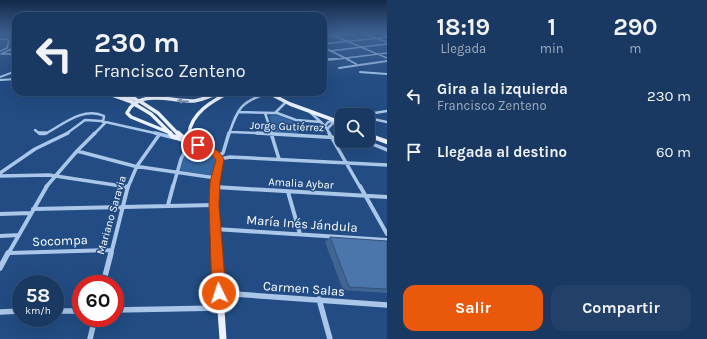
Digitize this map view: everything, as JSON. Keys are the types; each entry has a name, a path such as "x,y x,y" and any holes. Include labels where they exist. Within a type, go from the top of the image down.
{"main road":[{"path":"115,96 136,104 151,114 169,133 176,138 190,144 204,147 219,157 214,205 223,339"},
{"path":"126,96 141,102 158,113 190,144"},
{"path":"169,133 129,116 127,113 128,109 132,105 146,98 195,101 209,96"},
{"path":"190,144 190,131 200,111 209,102 222,96"},
{"path":"274,96 333,122"},
{"path":"375,137 387,141"}],"street":[{"path":"330,51 339,50"},
{"path":"368,50 387,58"},
{"path":"330,51 357,64"},
{"path":"0,53 12,54"},
{"path":"327,60 387,53"},
{"path":"339,68 357,64 387,62"},
{"path":"346,67 352,68 387,62"},
{"path":"0,77 12,72"},
{"path":"360,72 387,74"},
{"path":"0,80 12,79"},
{"path":"219,157 223,153 238,112 246,101 260,96"},
{"path":"275,113 286,102"},
{"path":"309,111 322,122 326,128 387,234"},
{"path":"375,113 387,111"},
{"path":"0,268 32,211 55,176 104,122 105,119 104,115 96,112 86,113 45,134 40,134 35,130"},
{"path":"238,112 275,113 296,120 322,122"},
{"path":"265,113 279,159"},
{"path":"375,119 387,122"},
{"path":"0,173 4,169 15,164 35,148 71,132 83,121 92,120 104,122 176,138"},
{"path":"326,128 333,122"},
{"name":"Jorge Gutiérrez","path":"231,132 335,137"},
{"name":"Mariano Saravia","path":"105,275 128,187 137,166 159,135"},
{"path":"168,205 183,154 190,144"},
{"path":"375,145 387,150"},
{"path":"77,150 137,166 216,178"},
{"path":"219,157 387,164"},
{"path":"0,176 55,176 128,187"},
{"name":"Amalia Aybar","path":"215,187 387,197"},
{"path":"288,192 300,234"},
{"path":"0,214 32,211 168,205 214,205"},
{"name":"María Inés Jándula","path":"215,229 387,240"},
{"path":"0,236 19,235"},
{"name":"Socompa","path":"9,253 111,250"},
{"name":"Carmen Salas","path":"219,293 387,305"},
{"path":"319,299 330,339"},
{"path":"124,310 220,308"},
{"path":"0,312 12,312"},
{"path":"90,339 92,327"}],"shaded area":[{"path":"277,115 293,121 298,134 275,134 269,116"},
{"path":"190,146 206,152 216,158 218,161 215,172 211,175 182,171 180,169 184,156"}],"building":[{"path":"330,237 387,241 387,289 349,287"}],"route":[{"path":"198,145 215,153 220,158 220,164 215,182 214,205 219,293"}]}
